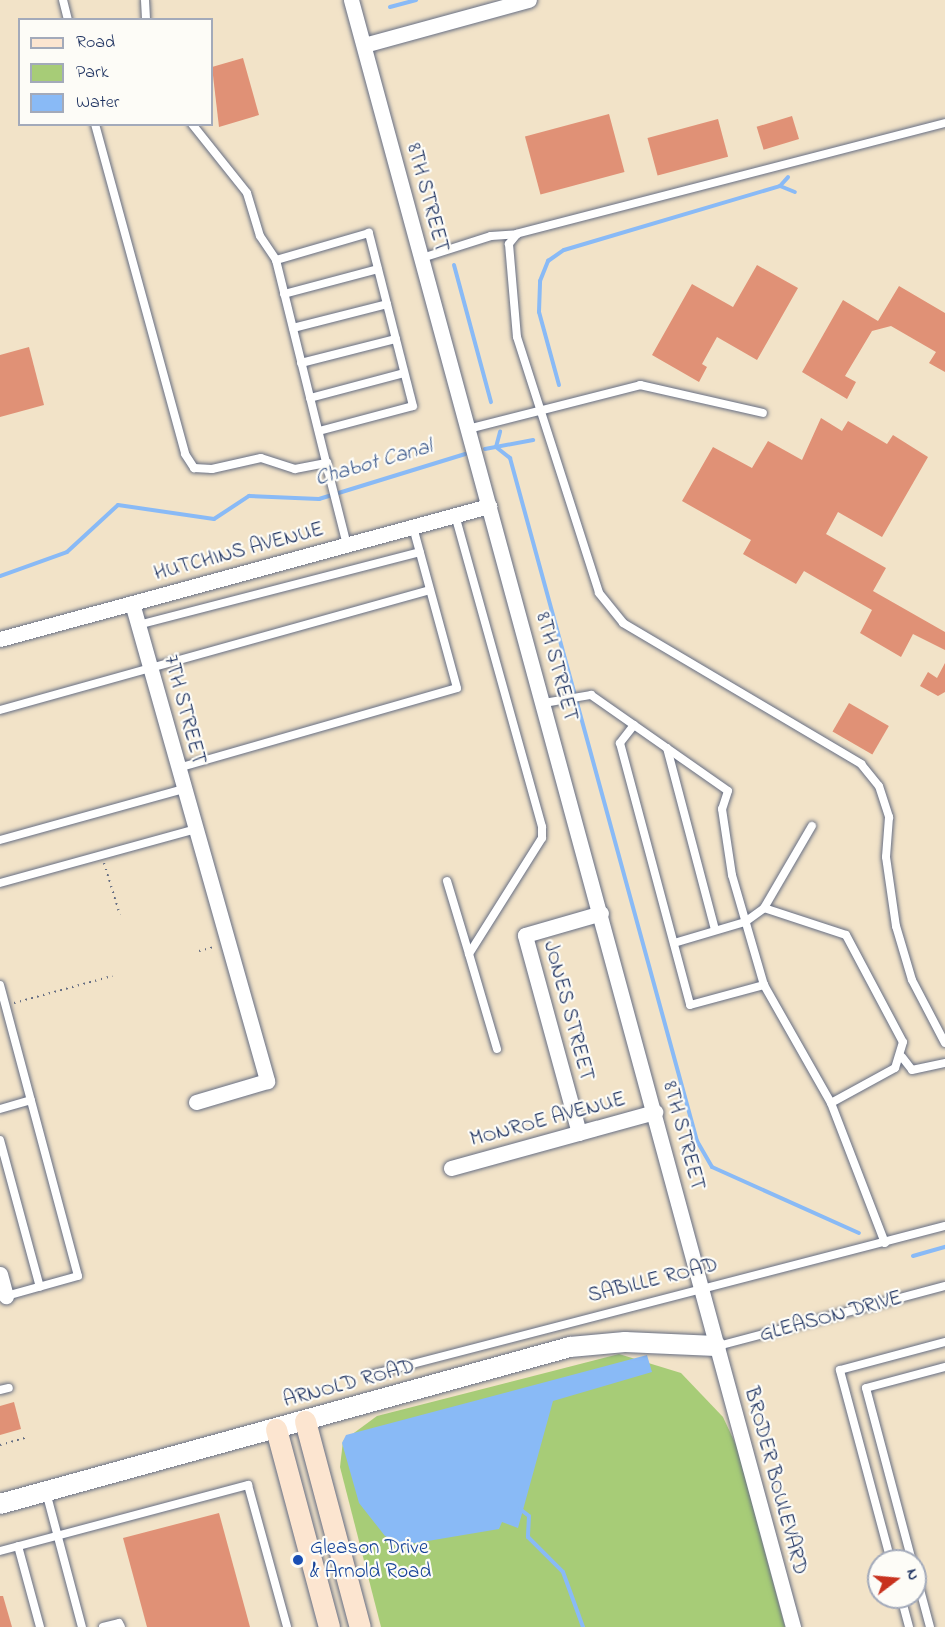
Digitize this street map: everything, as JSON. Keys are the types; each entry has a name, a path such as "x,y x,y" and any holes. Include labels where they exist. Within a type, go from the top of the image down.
{"main road":[{"path":"305,1421 360,1627"},
{"path":"276,1429 329,1627"}],"street":[{"name":"8TH STREET","path":"351,0 702,1285 716,1346"},
{"path":"364,45 529,0"},
{"name":"HUTCHINS AVENUE","path":"0,639 489,506"},
{"name":"7TH STREET","path":"132,603 267,1082 196,1101"},
{"name":"JONES STREET","path":"579,1133 525,934 601,914"},
{"name":"MONROE AVENUE","path":"451,1168 655,1112"},
{"path":"0,1274 6,1296"},
{"name":"ARNOLD ROAD","path":"0,1504 570,1347 625,1342 716,1346"},
{"name":"BRODER BOULEVARD","path":"716,1346 793,1627"}],"lane":[{"path":"63,0 68,18"},
{"path":"145,0 146,18"},
{"path":"422,258 491,236 517,234 945,123"},
{"path":"96,126 189,461 194,468 212,469 261,458 295,469 327,463"},
{"path":"194,126 247,193 260,236 276,260 347,544"},
{"path":"276,260 369,233 413,406 319,431"},
{"path":"517,234 509,244 517,337 542,409 596,584 623,623 861,764 879,786 889,817 886,857 896,926 912,980 945,1043"},
{"path":"284,294 378,269"},
{"path":"293,328 387,304"},
{"path":"301,363 396,339"},
{"path":"310,398 404,373"},
{"path":"468,429 640,386 763,413"},
{"path":"455,515 542,827 542,838 468,954"},
{"path":"178,768 457,688 413,526"},
{"path":"138,625 420,552"},
{"path":"0,710 151,670 430,590"},
{"path":"544,703 580,694 591,695 728,791 722,808 746,922 764,985 831,1103 885,1243"},
{"path":"634,725 620,743 690,1005 764,985"},
{"path":"667,748 715,930"},
{"path":"0,840 184,789"},
{"path":"674,943 746,922 764,908 812,826"},
{"path":"0,883 196,829"},
{"path":"447,881 497,1049"},
{"path":"764,908 846,935 897,1025 902,1057 912,1070 945,1063"},
{"path":"0,985 78,1276 6,1296"},
{"path":"831,1103 895,1068 902,1057"},
{"path":"0,1109 31,1100"},
{"path":"0,1140 40,1287"},
{"name":"SABILLE ROAD","path":"370,1375 702,1285 885,1243 945,1226"},
{"name":"GLEASON DRIVE","path":"716,1346 945,1286"},
{"path":"888,1549 840,1370 945,1342"},
{"path":"909,1549 866,1388 945,1367"},
{"path":"0,1390 9,1388"},
{"path":"0,1551 248,1485 287,1627"},
{"path":"46,1492 82,1627"},
{"path":"18,1546 40,1627"},
{"path":"904,1609 909,1627"},
{"path":"925,1609 930,1627"},
{"path":"103,1627 119,1623 120,1627"}],"path":[{"path":"102,855 120,915"},
{"path":"6,1006 112,976"},
{"path":"0,1445 28,1437"}],"green space":[{"path":"619,1354 681,1373 723,1417 737,1447 785,1627 381,1627 340,1467 343,1441 377,1416"}],"water":[{"path":"647,1355 652,1372 553,1401 518,1528 502,1522 499,1529 404,1545 385,1536 359,1503 342,1443 346,1435"}],"building":[{"path":"243,58 259,115 219,127 213,67"},
{"path":"609,114 625,172 540,194 525,137"},
{"path":"792,116 799,139 764,150 757,127"},
{"path":"718,119 728,157 658,176 647,138"},
{"path":"757,265 798,288 757,360 717,337 702,364 707,367 699,382 652,355 692,284 733,307"},
{"path":"899,286 945,313 945,372 929,363 936,352 891,326 872,331 845,376 856,382 847,399 802,372 843,300 878,321"},
{"path":"29,347 44,405 0,417 0,355"},
{"path":"821,418 842,431 848,421 887,444 893,435 928,457 882,537 838,512 826,534 886,568 873,591 945,632 945,650 913,634 901,657 860,633 872,610 804,571 796,584 743,554 751,540 682,501 713,447 752,468 768,441 802,460"},
{"path":"945,663 945,692 938,696 920,686 928,672 937,678"},
{"path":"849,703 889,726 872,755 832,732"},
{"path":"14,1402 21,1429 0,1435 0,1406"},
{"path":"219,1513 250,1627 147,1627 123,1538"},
{"path":"0,1596 3,1596 12,1627 0,1627"}],"waterway":[{"path":"390,7 416,0"},
{"path":"780,186 788,177"},
{"path":"559,385 539,312 540,281 548,261 564,250 780,186 795,192"},
{"path":"454,265 491,402"},
{"path":"496,447 500,432"},
{"path":"485,449 533,440"},
{"path":"496,447 510,458 697,1141 712,1167 859,1233"},
{"name":"Chabot Canal","path":"0,576 67,552 118,505 214,519 249,496 319,499 465,454"},
{"path":"913,1256 945,1247"},
{"path":"520,1509 529,1516 528,1537 563,1572 583,1627"}],"place":[{"name":"Gleason Drive & Arnold Road","path":"298,1560"}]}
